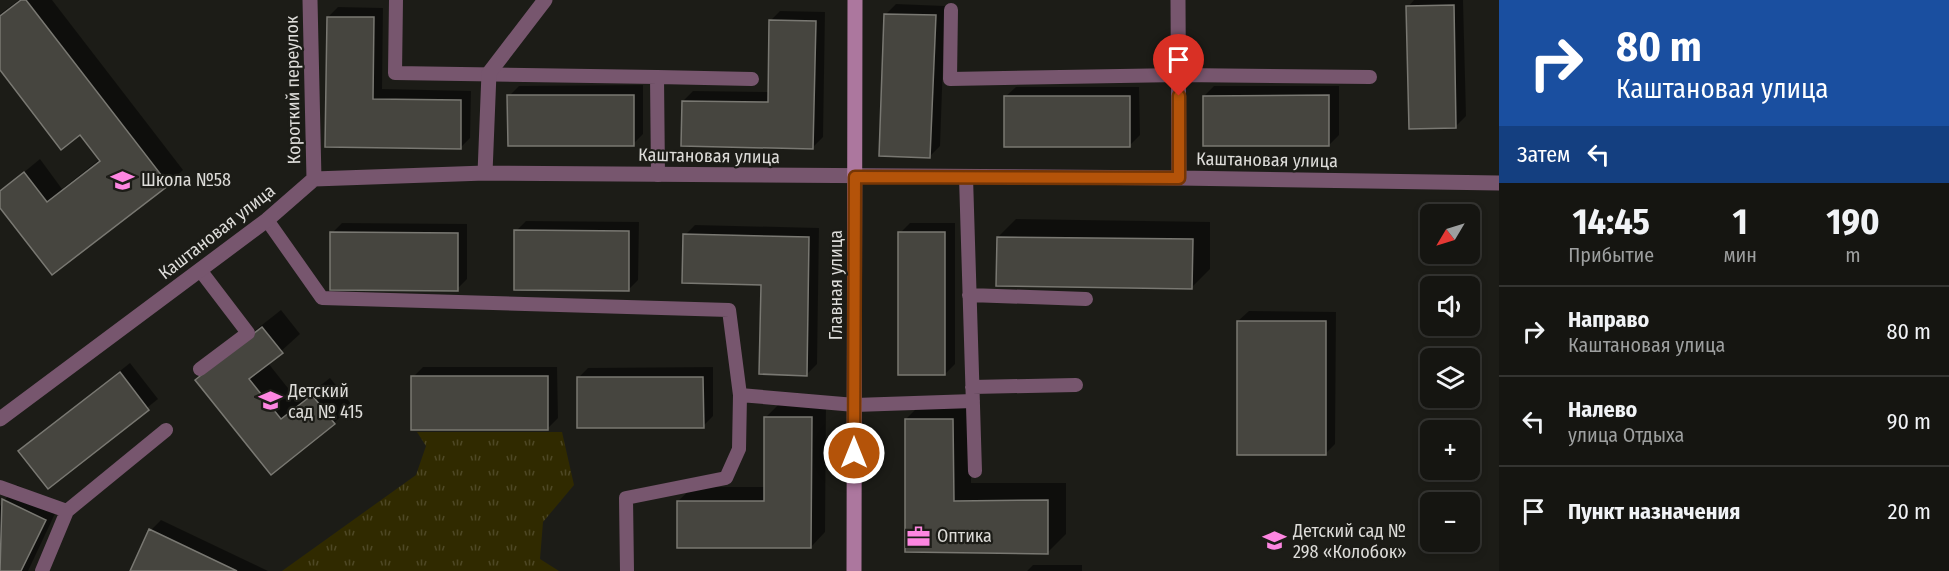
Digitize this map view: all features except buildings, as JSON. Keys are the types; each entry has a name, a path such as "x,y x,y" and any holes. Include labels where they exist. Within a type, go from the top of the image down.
{"street":[{"name":"Короткий переулок","path":"310,0 314,179"},
{"path":"485,173 489,74 545,0"},
{"name":"Главная улица","path":"854,571 855,0"},
{"path":"1178,0 1179,178"},
{"name":"Каштановая улица","path":"0,419 267,220 314,179 485,173 1179,178 1499,183"}],"lane":[{"path":"396,0 395,73 752,79"},
{"path":"951,10 950,79 1179,75 1370,77"},
{"path":"657,77 658,175"},
{"path":"966,177 975,471"},
{"path":"267,220 322,298 729,310 740,395 739,449 726,478 626,498 627,571"},
{"path":"200,270 248,333 201,369"},
{"path":"969,295 1086,299"},
{"path":"740,395 855,405 1076,385"},
{"path":"42,571 67,511 166,430"},
{"path":"0,487 67,511"}],"green space":[{"path":"417,432 562,432 574,485 543,522 540,559 559,571 282,571 416,475 426,446"}],"place":[{"name":"Школа №58","path":"123,180"},
{"name":"Детский сад № 415","path":"270,401"},
{"name":"Оптика","path":"919,536"},
{"name":"Детский сад № 298 «Колобок»","path":"1275,541"}],"route":[{"path":"854,453 855,177 1179,178 1179,96"}]}
